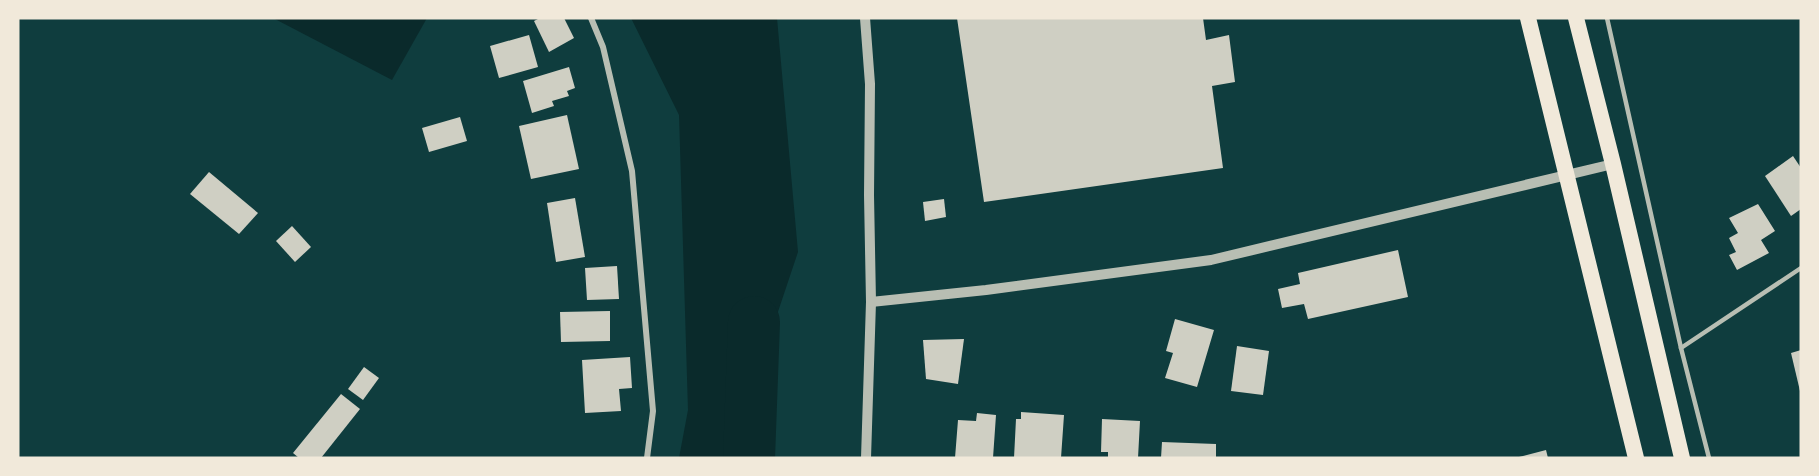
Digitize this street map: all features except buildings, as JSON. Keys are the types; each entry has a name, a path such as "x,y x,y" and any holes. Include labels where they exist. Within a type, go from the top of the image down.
{"highway":[{"path":"1528,18 1636,458"},
{"path":"1576,18 1682,458"}],"street":[{"path":"591,18 603,47 632,171 653,411 647,458"},
{"path":"865,18 870,84 869,195 872,302 866,458"},
{"path":"872,302 986,290 1211,260 1613,164"}],"lane":[{"path":"1607,18 1708,458"},
{"path":"1681,348 1801,268"}],"water":[{"path":"273,18 427,18 392,80"},
{"path":"631,18 777,18 798,252 729,458 679,458 688,410 679,115"}],"waterway":[{"path":"749,458 754,322"}]}
